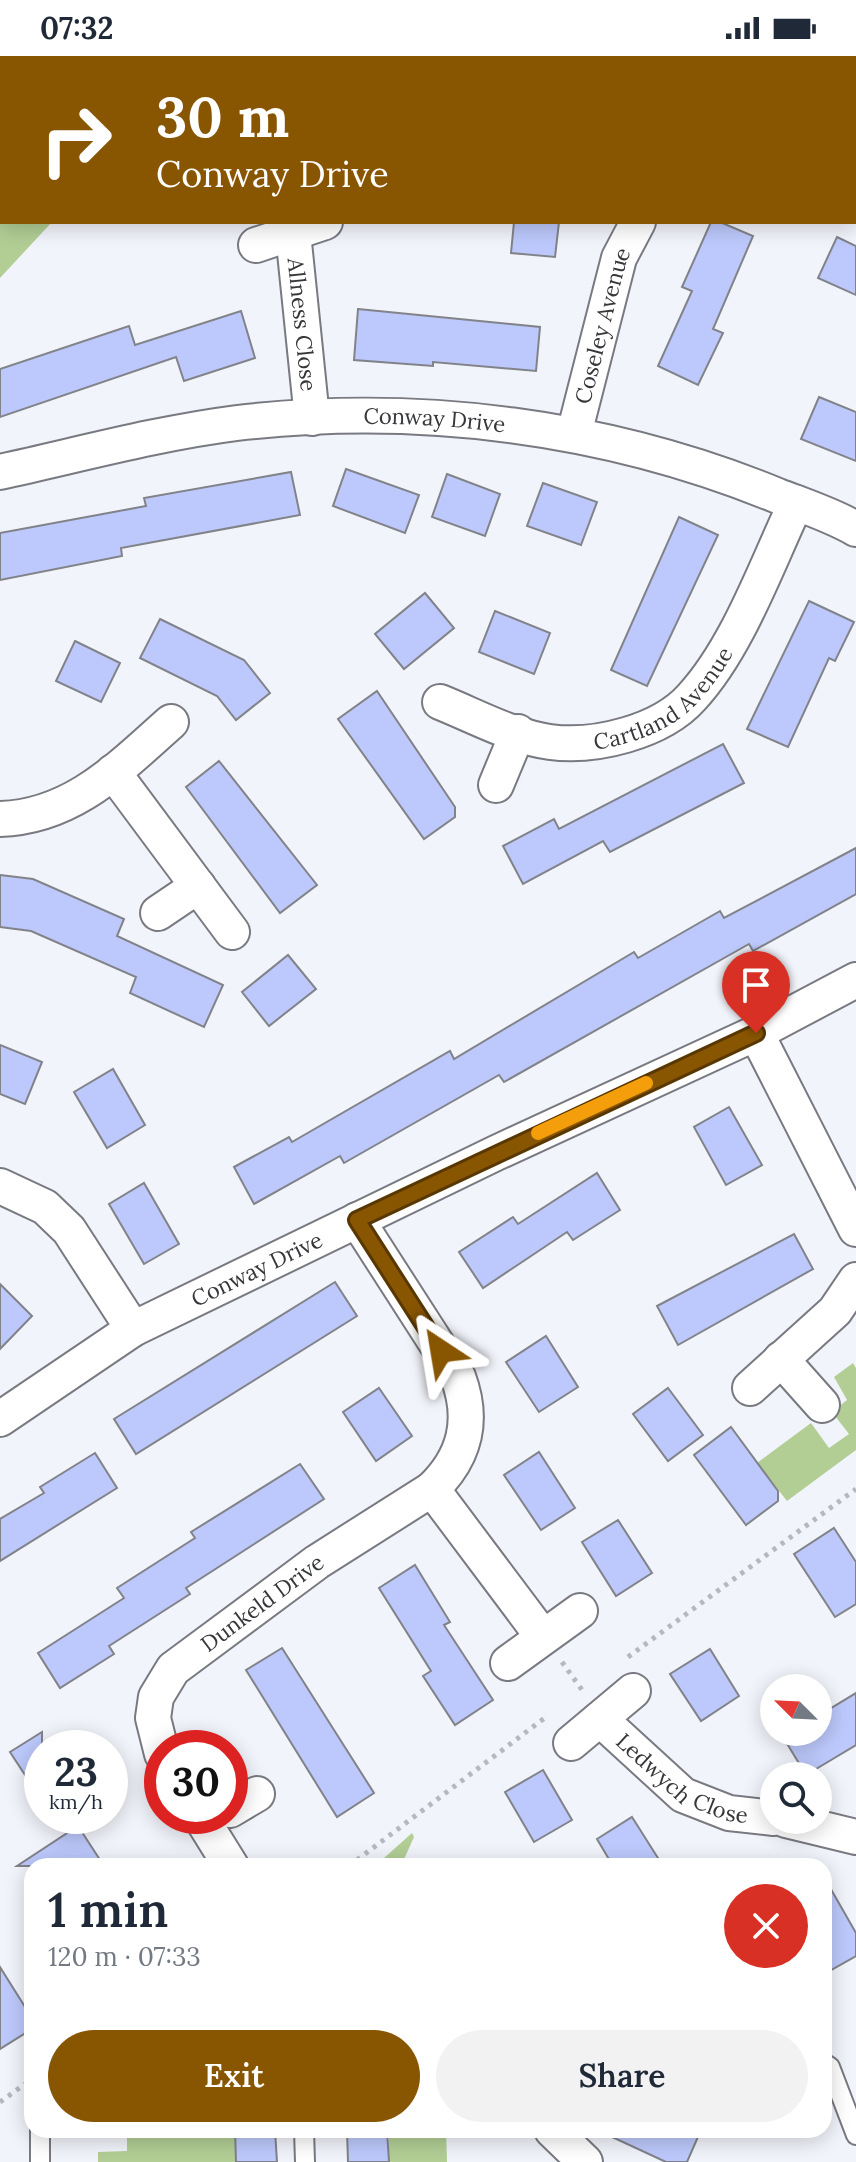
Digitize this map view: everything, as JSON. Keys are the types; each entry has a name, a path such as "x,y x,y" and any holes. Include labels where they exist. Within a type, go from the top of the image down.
{"street":[{"name":"Allness Close","path":"256,245 319,224"},
{"name":"Coseley Avenue","path":"574,434 619,258 637,224"},
{"name":"Allness Close","path":"293,233 312,418"},
{"name":"Conway Drive","path":"0,472 197,429 312,418 433,418 574,434 717,470 856,529"},
{"name":"Cartland Avenue","path":"440,702 549,742 619,736 670,715 690,700 718,661 796,503"},
{"path":"0,819 48,812 75,801 171,722"},
{"path":"496,785 518,732"},
{"path":"113,772 232,932"},
{"path":"158,913 198,886"},
{"name":"Conway Drive","path":"0,1419 133,1329 756,1033 856,980"},
{"path":"756,1033 856,1229"},
{"path":"0,1186 45,1207 69,1230 133,1329"},
{"name":"Dunkeld Drive","path":"156,1730 153,1718 156,1697 173,1669 305,1570 432,1489 455,1461 466,1438 466,1397 458,1377 357,1220"},
{"path":"750,1388 835,1311 856,1280"},
{"path":"781,1359 822,1405"},
{"path":"432,1489 543,1637"},
{"path":"508,1663 580,1611"},
{"path":"571,1743 633,1691"},
{"name":"Ledwych Close","path":"600,1719 683,1795 729,1813 760,1816"},
{"path":"832,1831 856,1837"},
{"path":"226,1834 230,1858"},
{"path":"560,2138 585,2162"}],"lane":[{"path":"832,2072 856,2135"},
{"path":"40,2138 40,2162"},
{"path":"304,2138 305,2162"}],"path":[{"path":"0,2102 24,2085"}],"green space":[{"path":"0,224 50,224 0,278"},
{"path":"853,1363 856,1368 856,1450 787,1501 757,1463 811,1423 829,1448 849,1434 832,1412 847,1400 834,1377"},
{"path":"412,1833 414,1837 405,1858 384,1858"},
{"path":"127,2138 235,2138 236,2162 98,2162 98,2152 127,2151"},
{"path":"389,2138 446,2138 447,2162 389,2162"}],"building":[{"path":"514,224 559,224 555,257 511,253"},
{"path":"710,224 725,224 753,236 713,329 723,333 698,385 658,366 692,291 682,287"},
{"path":"837,237 856,246 856,295 818,278"},
{"path":"358,309 540,327 536,371 433,362 433,366 354,360"},
{"path":"241,311 255,358 184,381 176,357 0,417 0,369 129,326 135,345"},
{"path":"819,397 856,412 856,461 801,439"},
{"path":"346,469 419,495 405,533 333,506"},
{"path":"291,472 300,515 121,548 122,556 0,580 0,533 146,506 144,498"},
{"path":"447,474 500,494 485,536 432,517"},
{"path":"543,483 597,502 581,545 527,526"},
{"path":"679,517 718,535 647,686 611,670"},
{"path":"425,593 454,628 404,669 375,634"},
{"path":"809,601 854,622 835,661 829,658 788,747 747,729"},
{"path":"495,611 550,633 534,674 479,652"},
{"path":"160,619 244,660 270,693 236,720 217,696 140,658"},
{"path":"75,641 120,663 101,702 56,681"},
{"path":"377,691 455,807 455,817 424,839 338,719"},
{"path":"723,744 744,783 610,852 603,841 523,884 503,846 554,819 559,829"},
{"path":"219,761 317,885 280,913 186,787"},
{"path":"856,848 856,894 753,951 749,944 504,1082 499,1075 344,1163 340,1156 254,1204 234,1167 289,1137 292,1142 450,1051 454,1059 634,952 638,958 720,911 724,918"},
{"path":"0,875 33,879 124,919 117,936 223,985 204,1027 130,993 136,977 31,931 0,927"},
{"path":"288,955 316,989 269,1026 242,992"},
{"path":"0,1045 42,1062 25,1104 0,1094"},
{"path":"113,1069 145,1125 107,1148 74,1092"},
{"path":"729,1107 762,1165 726,1185 694,1127"},
{"path":"597,1173 620,1210 573,1240 567,1232 483,1288 459,1252 513,1217 518,1224"},
{"path":"144,1183 179,1244 144,1264 109,1204"},
{"path":"794,1234 813,1269 678,1345 657,1306"},
{"path":"335,1282 357,1316 136,1454 114,1419"},
{"path":"0,1284 32,1316 0,1349"},
{"path":"546,1336 578,1387 539,1412 506,1362"},
{"path":"379,1388 412,1436 376,1461 343,1412"},
{"path":"668,1388 703,1435 668,1461 633,1414"},
{"path":"731,1427 778,1491 778,1501 746,1525 694,1455"},
{"path":"539,1452 575,1508 541,1530 504,1475"},
{"path":"95,1453 117,1488 0,1561 0,1519 44,1493 40,1487"},
{"path":"300,1464 324,1499 186,1588 190,1594 109,1646 114,1654 60,1688 38,1653 124,1598 117,1588 195,1538 191,1532"},
{"path":"618,1520 652,1573 616,1596 582,1542"},
{"path":"834,1528 856,1562 856,1604 835,1617 794,1554"},
{"path":"415,1565 450,1622 444,1625 493,1700 455,1725 423,1676 431,1671 379,1588"},
{"path":"282,1648 374,1793 337,1817 246,1670"},
{"path":"710,1649 739,1696 701,1721 670,1674"},
{"path":"856,1693 856,1745 828,1762 798,1762 788,1746 832,1746 832,1708"},
{"path":"24,1743 24,1773 10,1752"},
{"path":"543,1770 572,1820 534,1842 505,1792"},
{"path":"632,1817 658,1858 608,1858 597,1839"},
{"path":"66,1834 83,1834 99,1858 29,1858"},
{"path":"832,1891 856,1933 856,1956 832,1970"},
{"path":"0,1967 24,2005 24,2034 0,2049"},
{"path":"235,2138 276,2138 277,2162 236,2162"},
{"path":"347,2138 388,2138 389,2162 348,2162"},
{"path":"614,2138 698,2138 687,2162 666,2162"}],"slow traffic":[{"path":"538,1133 646,1083"}],"route":[{"path":"441,1351 357,1220 756,1033"}]}
